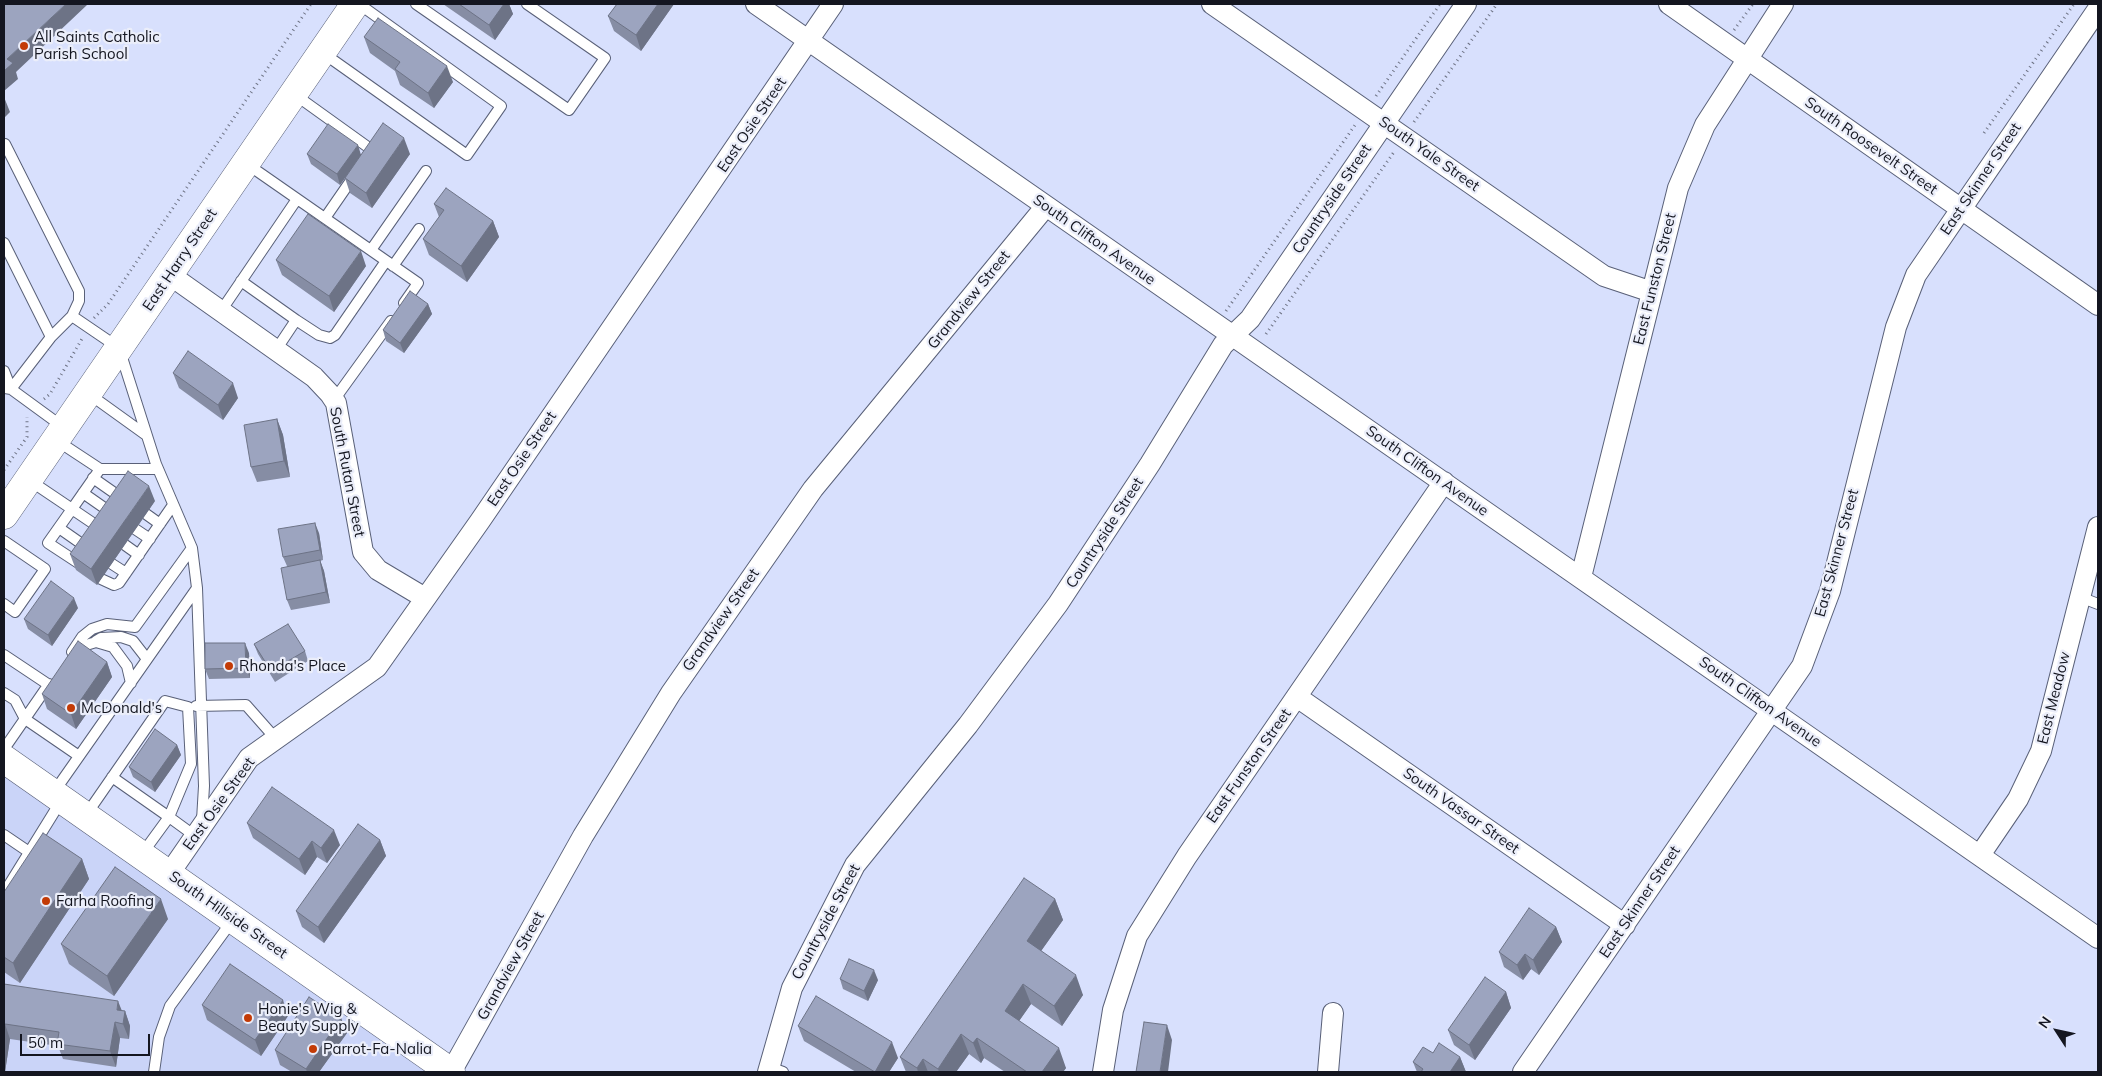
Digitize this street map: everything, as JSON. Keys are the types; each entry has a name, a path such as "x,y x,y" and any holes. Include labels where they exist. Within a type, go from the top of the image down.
{"main road":[{"name":"East Harry Street","path":"4,515 16,475 60,434 355,4"},
{"name":"South Hillside Street","path":"4,759 451,1072"}],"street":[{"name":"South Clifton Avenue","path":"756,4 2098,938"},
{"name":"East Osie Street","path":"169,874 249,758 377,667 834,4"},
{"name":"South Yale Street","path":"1212,4 1604,276 1652,292"},
{"name":"Countryside Street","path":"773,1071 792,988 855,864 968,725 1058,604 1150,464 1223,346 1250,318 1466,4"},
{"name":"South Roosevelt Street","path":"1669,4 2098,304"},
{"name":"East Funston Street","path":"1581,577 1678,188 1705,126 1783,4"},
{"name":"East Skinner Street","path":"1523,1072 1802,666 1830,591 1896,327 1916,275 2098,9"},
{"name":"Grandview Street","path":"451,1072 583,836 671,693 814,489 1046,206"},
{"name":"South Rutan Street","path":"170,275 314,377 334,400 363,552 378,570 425,598"},
{"name":"East Funston Street","path":"1103,1072 1113,1010 1137,936 1186,856 1444,482"},
{"name":"East Meadow","path":"1980,855 2018,799 2041,751 2089,600 2098,527"},
{"name":"South Vassar Street","path":"1297,697 1625,925"},
{"path":"1328,1072 1333,1013"}],"lane":[{"path":"322,52 467,155 501,106 360,4"},
{"path":"416,4 569,110 605,58 527,4"},
{"path":"294,94 372,150 325,218"},
{"path":"5,144 79,291 79,301 72,316 7,388"},
{"path":"246,163 418,283 334,400"},
{"path":"371,250 426,171"},
{"path":"221,311 297,199"},
{"path":"241,281 319,335 330,338 335,335 390,263 419,229"},
{"path":"4,243 52,337"},
{"path":"72,316 119,348 157,469 192,548 197,588 204,783 199,831 169,817 112,778"},
{"path":"276,350 296,320"},
{"path":"4,371 7,388 34,406 60,434 100,469 157,469"},
{"path":"88,394 146,435"},
{"path":"80,564 48,543 100,469"},
{"path":"16,475 103,530"},
{"path":"93,478 124,500"},
{"path":"83,494 114,515"},
{"path":"101,579 114,585 118,584 173,505"},
{"path":"146,514 160,524"},
{"path":"59,528 90,549"},
{"path":"135,529 150,539"},
{"path":"4,541 45,569 15,612 4,604"},
{"path":"124,545 139,555"},
{"path":"147,659 133,641 121,636 101,638 96,642 83,646 68,660 82,638 92,629 107,624 135,627 192,548"},
{"path":"112,564 126,573"},
{"path":"4,893 29,852 79,756 197,588"},
{"path":"96,642 113,647 118,652 127,666 130,682"},
{"path":"4,655 48,685"},
{"path":"4,749 56,674"},
{"path":"4,693 15,700 25,719 79,756"},
{"path":"85,816 165,701 188,707 246,705 276,739"},
{"path":"141,855 169,817 191,764 188,707"},
{"path":"183,784 204,783"},
{"path":"4,834 29,852"},
{"path":"154,1072 159,1037 170,1006 234,919"}],"path":[{"path":"16,475 27,437 27,411 50,394 82,342 84,329 108,304 311,4"},
{"path":"1226,312 1440,4"},
{"path":"1266,334 1497,4"},
{"path":"1733,32 1753,4"},
{"path":"1984,133 2074,4"}],"shaded area":[{"path":"4,760 447,1072 4,1072"}],"building":[{"path":"4,4 66,4 7,59 13,63 4,71"},
{"path":"459,4 504,4 489,25"},
{"path":"617,4 658,4 636,35 608,16"},
{"path":"378,18 447,66 428,93 395,69 400,62 364,37"},
{"path":"383,123 404,138 366,193 345,178"},
{"path":"328,124 358,145 337,174 307,154"},
{"path":"446,188 493,221 461,266 423,239 444,210 434,204"},
{"path":"308,214 361,251 329,296 276,260"},
{"path":"410,291 428,304 400,343 383,330"},
{"path":"188,351 233,383 218,405 173,373"},
{"path":"277,419 284,461 251,467 244,425"},
{"path":"128,471 149,486 91,569 70,554"},
{"path":"315,523 320,550 283,557 278,529"},
{"path":"320,560 326,592 287,600 281,568"},
{"path":"51,581 74,598 48,635 24,619"},
{"path":"288,624 305,651 271,671 254,644"},
{"path":"78,641 107,662 71,714 42,694"},
{"path":"205,643 245,643 246,668 205,669"},
{"path":"155,729 177,745 151,782 129,767"},
{"path":"272,787 334,830 321,848 312,841 299,859 247,823"},
{"path":"358,824 380,840 318,927 296,911"},
{"path":"43,833 82,859 13,963 4,957 4,892"},
{"path":"115,867 161,899 107,976 61,944"},
{"path":"1024,878 1055,899 1027,941 1076,975 1054,1006 1023,984 1005,1011 1059,1048 1042,1072 1027,1072 977,1038 973,1043 961,1034 938,1069 923,1059 917,1068 900,1057"},
{"path":"1529,908 1556,927 1533,960 1525,954 1517,965 1499,952"},
{"path":"849,959 874,970 864,991 840,979"},
{"name":"Honie's Wig & Beauty Supply","path":"230,964 283,1000 255,1040 202,1005"},
{"path":"1485,977 1506,992 1469,1045 1448,1030"},
{"path":"4,984 118,1001 117,1010 125,1011 123,1024 115,1022 110,1051 57,1044 59,1032 5,1024 4,1029"},
{"path":"816,996 892,1042 875,1072 798,1026"},
{"path":"309,997 341,1018 306,1069 275,1050"},
{"path":"1144,1022 1167,1025 1160,1072 1136,1072"},
{"path":"1439,1043 1460,1057 1450,1072 1421,1072 1423,1069 1413,1062 1423,1047 1433,1053"}],"place":[{"name":"All Saints Catholic Parish School","path":"24,46"},
{"name":"Rhonda's Place","path":"229,666"},
{"name":"McDonald's","path":"71,708"},
{"name":"Farha Roofing","path":"46,901"},
{"name":"Honie's Wig & Beauty Supply","path":"248,1018"},
{"name":"Parrot-Fa-Nalia","path":"313,1049"}]}
